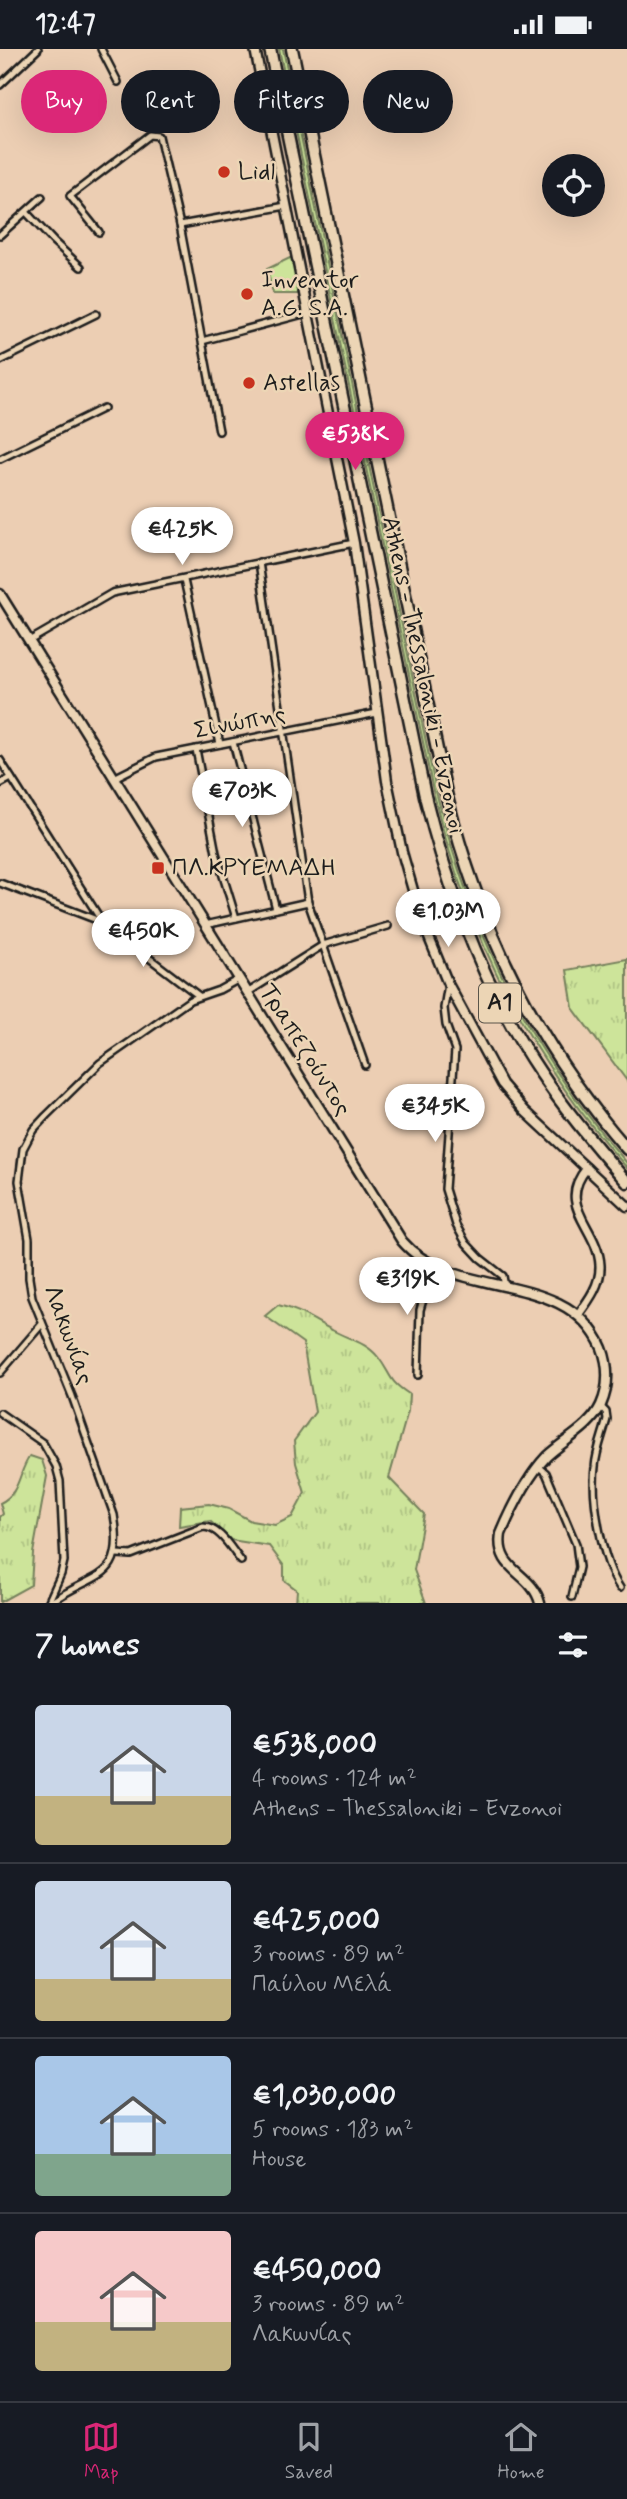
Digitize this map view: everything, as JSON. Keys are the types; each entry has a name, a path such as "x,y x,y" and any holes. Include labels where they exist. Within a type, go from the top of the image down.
{"highway":[{"name":"Athens - Thessaloniki - Evzonoi","path":"270,49 425,796 444,867 477,955 519,1038 568,1110 627,1182"},
{"name":"Athens - Thessaloniki - Evzonoi","path":"292,49 446,793 465,862 497,946 533,1019 571,1079 627,1149"}],"main road":[{"path":"256,49 354,543 387,781 402,852 432,950 487,1059 509,1093 627,1206"},
{"name":"Τραπεζούντος","path":"0,594 396,1233 416,1256 433,1266 552,1300 578,1315 597,1337 607,1364 606,1384 600,1406"},
{"path":"540,1603 532,1586 503,1558 501,1534 538,1466 593,1417 600,1406"}],"street":[{"path":"0,85 38,49"},
{"path":"101,49 118,82"},
{"path":"99,232 70,196 150,135 159,135 180,225 219,431"},
{"path":"0,235 42,197"},
{"path":"180,225 286,206"},
{"path":"26,212 81,267"},
{"path":"202,341 307,313"},
{"path":"0,361 96,314"},
{"path":"0,459 104,408"},
{"path":"29,641 112,593 354,543"},
{"path":"259,562 308,902 365,1065"},
{"path":"184,579 220,744"},
{"name":"Σινώπης","path":"114,778 156,757 377,713"},
{"path":"233,742 276,909"},
{"path":"196,750 216,853 236,918"},
{"path":"0,760 102,922"},
{"path":"0,784 11,778"},
{"path":"0,883 102,922 199,996"},
{"path":"205,925 308,902"},
{"path":"247,993 323,945 388,926"},
{"name":"Λακωνίας","path":"117,1554 114,1515 72,1396 32,1297 29,1238 19,1181 21,1156 26,1141 54,1107 100,1063 199,996 219,990 239,979"},
{"path":"448,984 444,1008 454,1050 444,1189 462,1238 475,1254 503,1276 505,1287"},
{"path":"578,1315 596,1289 600,1265 575,1197 577,1179 587,1168"},
{"path":"418,1375 420,1310 433,1266"},
{"path":"0,1373 42,1324"},
{"path":"600,1406 606,1412 607,1419 595,1464 595,1489 608,1568 620,1588"},
{"path":"0,1413 43,1443 53,1459 60,1481 64,1561 49,1603"},
{"path":"538,1466 546,1473 576,1544 579,1566 572,1597"},
{"path":"49,1603 108,1569 117,1554 131,1555 204,1527 210,1527 241,1561"}],"green space":[{"path":"279,49 283,49 287,70 283,70"},
{"path":"296,133 300,133 437,795 452,847 487,945 509,991 561,1079 627,1163 627,1168 560,1083 507,994 465,899 434,795"},
{"path":"292,257 300,294 273,294 267,269"},
{"path":"627,959 627,1081 573,1008 567,970"},
{"path":"278,1305 300,1313 368,1348 378,1357 393,1381 409,1394 408,1411 389,1478 424,1514 414,1570 426,1603 296,1603 297,1590 284,1580 284,1566 269,1546 231,1540 210,1521 179,1526 180,1507 209,1504 229,1509 251,1521 275,1525 292,1517 305,1493 296,1463 294,1441 315,1412 303,1343 265,1316"},
{"path":"30,1456 42,1460 47,1476 33,1553 31,1585 0,1602 0,1517 3,1514 0,1503 16,1488"}],"place":[{"name":"Lidl","path":"224,172"},
{"name":"Inventor A.G. S.A.","path":"247,294"},
{"name":"Astellas","path":"249,383"},
{"name":"ΠΛ.ΚΡΥΕΜΑΔΗ","path":"158,868"}]}
